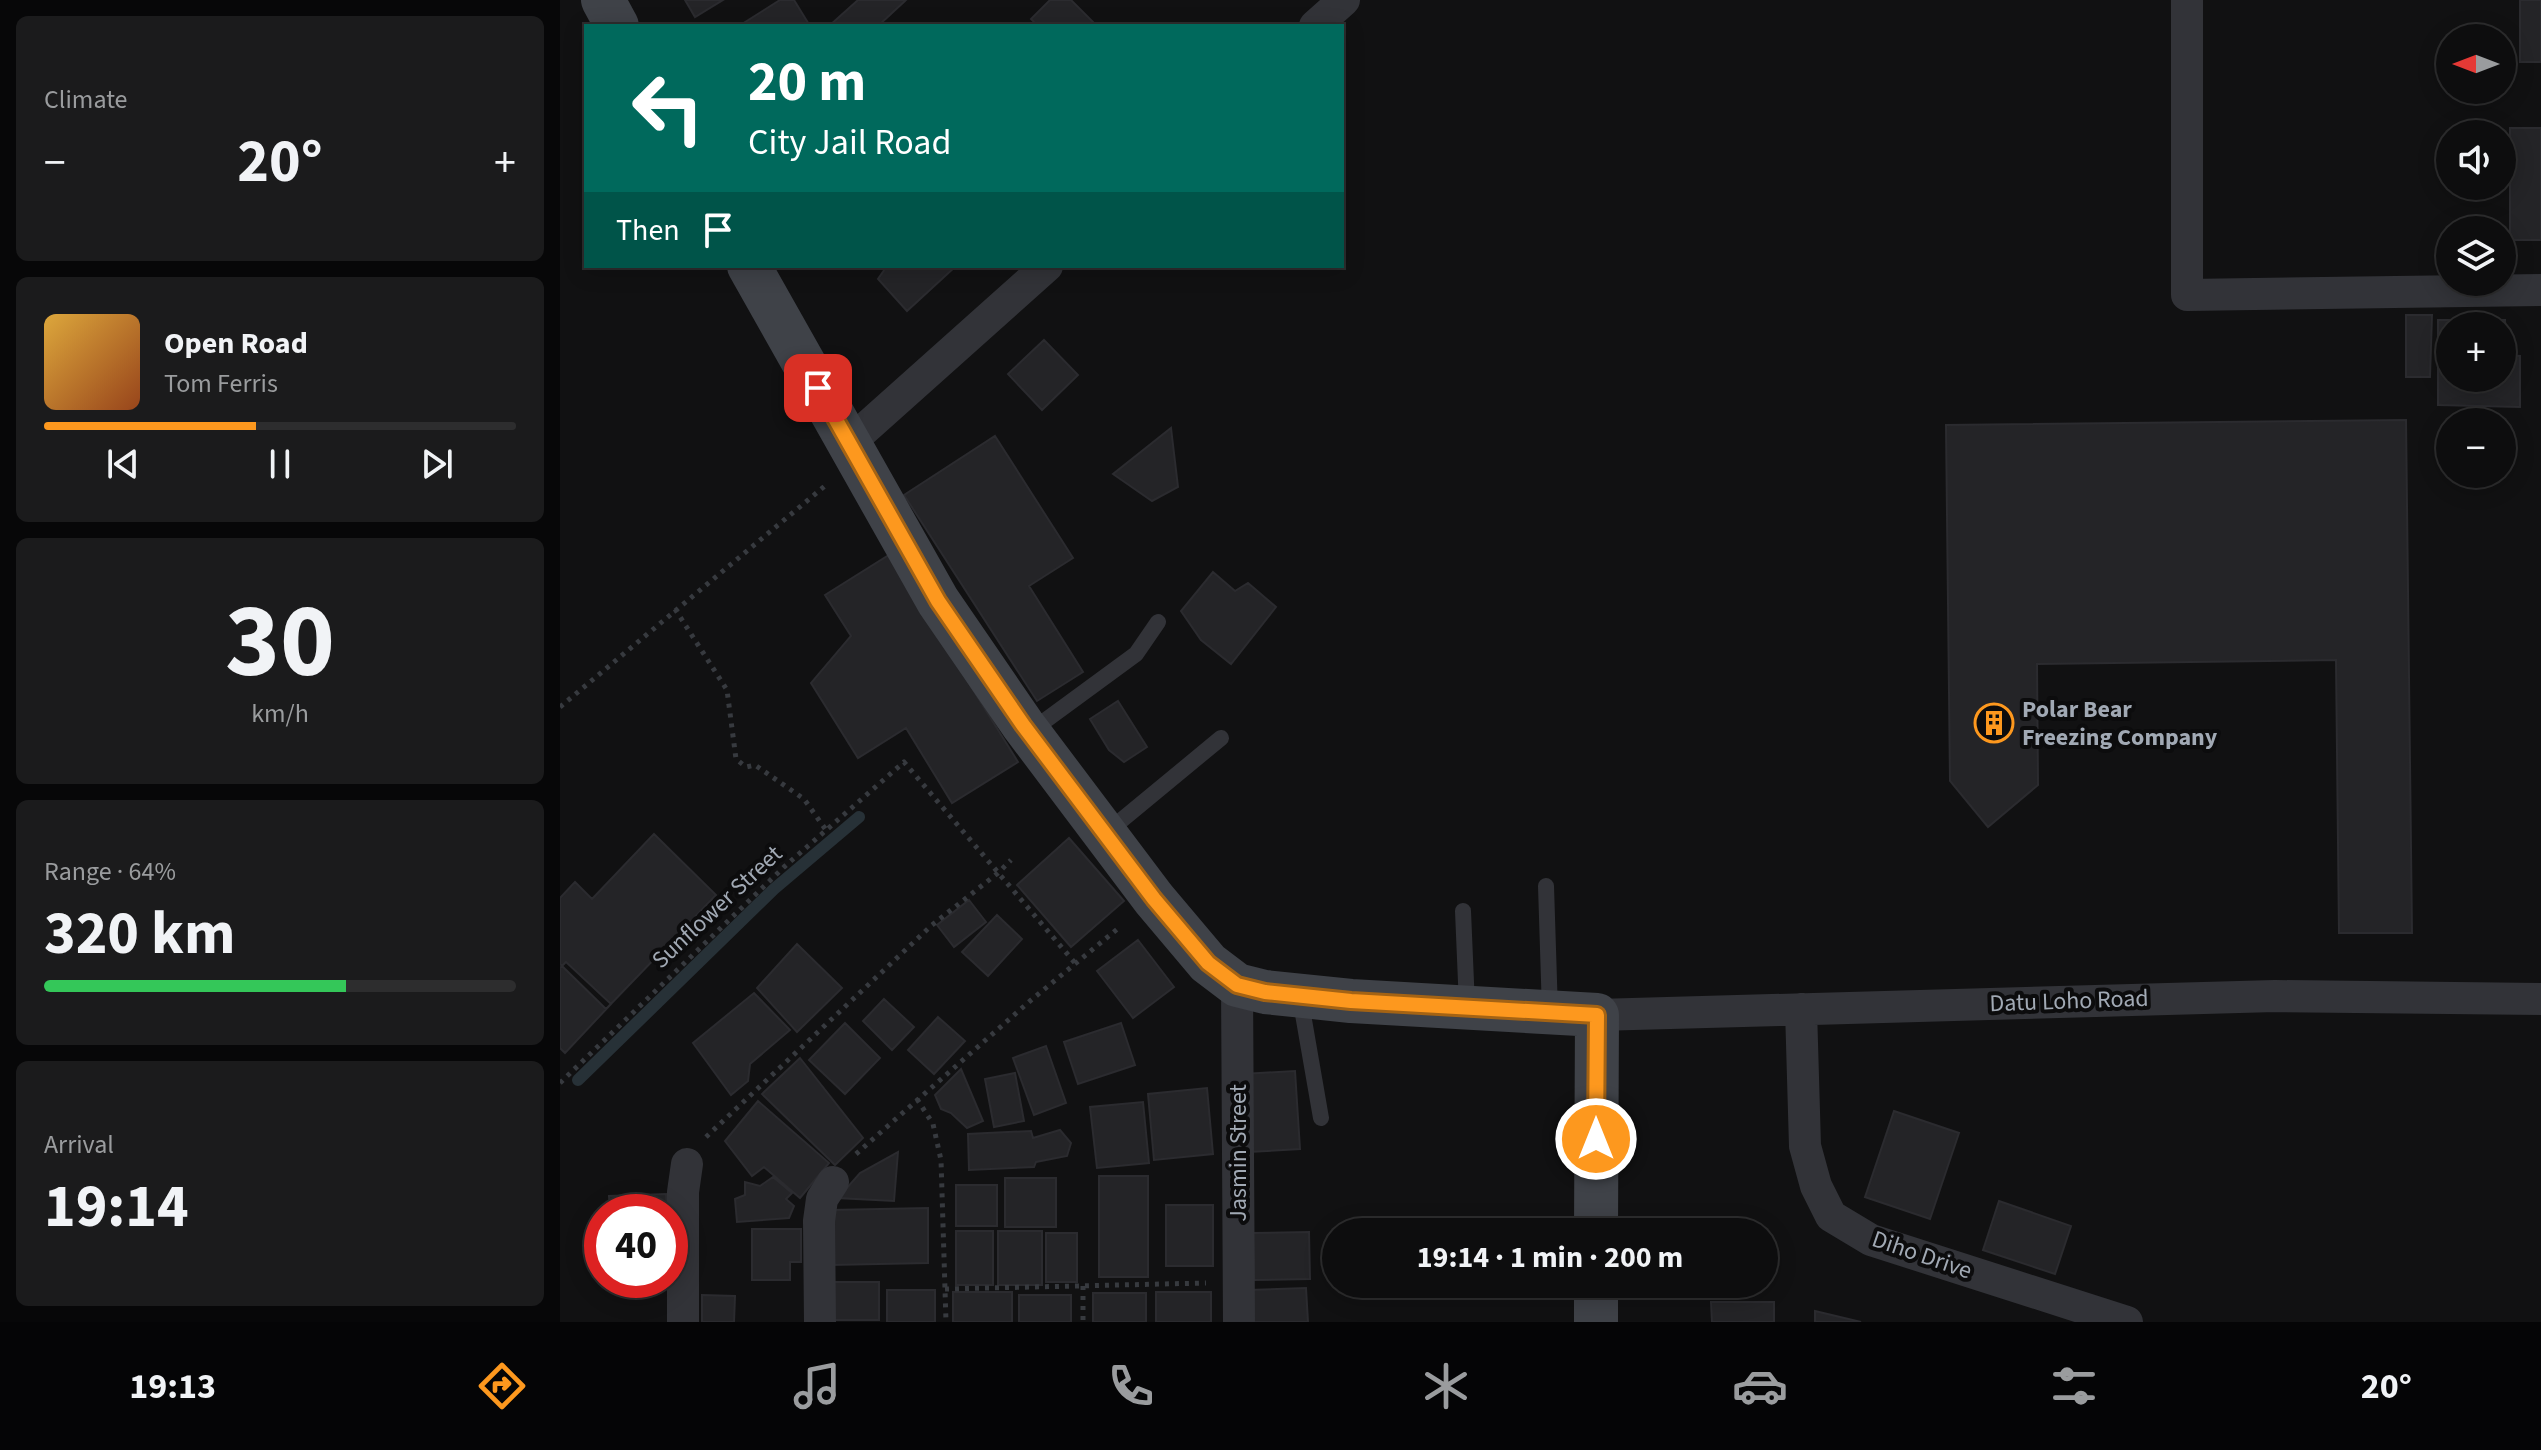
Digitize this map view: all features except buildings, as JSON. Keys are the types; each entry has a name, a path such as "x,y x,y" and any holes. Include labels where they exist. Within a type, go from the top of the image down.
{"street":[{"path":"603,0 616,24"},
{"path":"1317,24 1344,0"},
{"path":"2187,0 2187,295 2541,290"},
{"path":"750,268 938,601 1154,899 1208,963 1237,985 1265,992 1597,1015 1596,1218"},
{"path":"853,451 1045,268"},
{"name":"Jasmin Street","path":"1237,985 1239,1322"},
{"name":"Datu Loho Road","path":"1597,1015 2259,996 2541,999"},
{"name":"Diho Drive","path":"1801,1009 1805,1146 1816,1186 1831,1216 1871,1240 2127,1322"},
{"path":"683,1322 683,1192 687,1164"},
{"path":"820,1322 819,1221 822,1199 833,1182"},
{"path":"1596,1298 1596,1322"}],"lane":[{"path":"1030,732 1136,654 1158,622"},
{"path":"1106,833 1221,738"},
{"path":"1546,886 1550,1013"},
{"path":"1463,911 1467,1008"},
{"path":"1300,996 1321,1118"}],"path":[{"path":"560,707 853,451"},
{"path":"675,609 727,690 736,759 746,767 755,765 804,799 826,830"},
{"name":"Sunflower Street","path":"560,1083 761,888 904,762 998,873"},
{"path":"687,1164 701,1142 921,935 1011,860"},
{"path":"998,873 1075,963"},
{"path":"833,1182 839,1170 917,1099 1154,899"},
{"path":"917,1099 933,1124 939,1141 946,1322"},
{"path":"945,1289 1239,1282"},
{"path":"1083,1286 1083,1322"}],"waterway":[{"path":"578,1080 774,889 859,817"}],"place":[{"name":"Polar Bear Freezing Company","path":"1994,723"}],"route":[{"path":"818,388 938,601 1023,725 1184,938 1208,963 1237,985 1265,992 1351,1001 1597,1015 1596,1139"}]}
